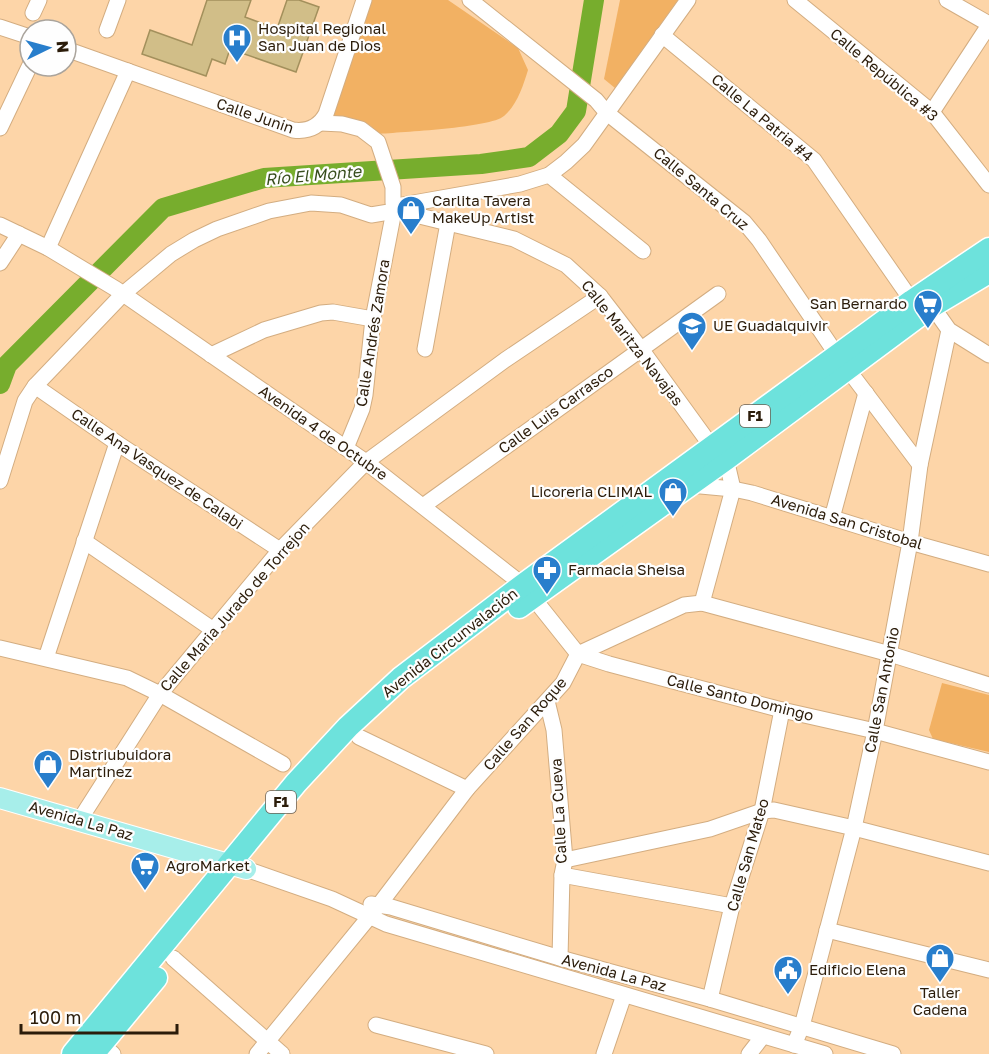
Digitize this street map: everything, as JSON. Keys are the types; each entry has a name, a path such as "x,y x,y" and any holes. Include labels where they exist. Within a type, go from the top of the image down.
{"highway":[{"name":"Avenida Circunvalación","path":"73,1054 238,866 359,737 409,690 528,591 922,303 989,249"},
{"name":"Avenida Circunvalación","path":"922,303 989,272"},
{"name":"Avenida Circunvalación","path":"103,1051 173,958 296,783 348,727 401,678 528,591 690,485 719,453"}],"main road":[{"name":"Avenida La Paz","path":"0,798 238,866"}],"street":[{"path":"107,30 118,0"},
{"path":"364,0 321,123 342,124 361,129 378,142 396,206"},
{"name":"Calle Santa Cruz","path":"471,0 596,100 606,113 744,222 759,240 842,362 920,465"},
{"path":"0,481 25,401 36,386 120,292 171,254 217,230 299,204 326,202 371,215 396,206 520,184 549,175 567,162 584,145 688,0"},
{"name":"Calle República #3","path":"795,0 932,112 989,185"},
{"path":"932,112 989,25 947,0"},
{"path":"0,27 18,33"},
{"name":"Calle La Patria #4","path":"662,35 814,160 922,303 949,330"},
{"name":"Calle Junin","path":"78,53 293,130 311,129 321,123"},
{"path":"48,248 128,71"},
{"path":"0,128 24,78"},
{"path":"549,175 643,251"},
{"name":"Calle Maritza Navajas","path":"396,206 448,223 514,239 566,265 600,296 719,453"},
{"name":"Calle Andrés Zamora","path":"346,448 362,409 365,395 374,319 396,206"},
{"path":"425,349 448,223"},
{"name":"Avenida 4 de Octubre","path":"0,225 48,248 120,292 346,448 423,506 528,591"},
{"path":"0,263 19,234"},
{"name":"Calle Luis Carrasco","path":"423,506 718,294"},
{"name":"Calle Maria Jurado de Torrejon","path":"79,821 160,694 280,550 366,462 505,360 600,296"},
{"path":"211,355 274,327 321,313 333,312 374,319"},
{"path":"949,330 989,355"},
{"name":"Calle San Antonio","path":"794,1045 802,1026 854,828 890,654 920,465 949,330"},
{"name":"Calle Ana Vasquez de Calabi","path":"36,386 117,443 280,550"},
{"path":"832,518 866,393"},
{"path":"46,658 117,443"},
{"path":"702,603 733,489 719,453"},
{"name":"Avenida San Cristobal","path":"690,485 733,489 989,564"},
{"path":"84,541 212,629"},
{"path":"528,591 578,654 684,605 702,603 890,654 989,685"},
{"path":"0,648 127,678 160,694 283,764"},
{"name":"Calle San Roque","path":"257,1054 374,911 467,789 563,683 578,654"},
{"name":"Calle Santo Domingo","path":"578,654 782,710 875,731 989,762"},
{"name":"Calle La Cueva","path":"547,701 554,730 563,868 560,958"},
{"name":"Calle San Mateo","path":"710,999 732,906 762,811 782,710"},
{"path":"359,737 467,789"},
{"path":"563,868 710,829 762,811 774,810 989,863"},
{"name":"Avenida La Paz","path":"238,866 332,899 374,911 391,907 893,1054"},
{"path":"563,868 732,906"},
{"name":"Avenida La Paz","path":"374,911 386,924 825,1054"},
{"path":"827,930 989,970"},
{"path":"173,958 282,1054"},
{"path":"604,1054 624,995"},
{"path":"376,1025 486,1054"},
{"path":"749,1054 764,1036"}],"shaded area":[{"path":"369,0 448,0 518,48 528,70 513,106 504,116 482,124 378,134 362,121 329,117"},
{"path":"620,0 678,0 615,88 604,79"},
{"path":"942,683 989,695 989,752 933,739 929,730"}],"building":[{"path":"207,0 251,0 245,17 277,29 287,0 299,0 319,7 296,72 230,49 225,64 212,59 206,76 142,54 150,30 192,45"}],"waterway":[{"name":"Río El Monte","path":"0,384 7,365 163,208 264,178 481,164 529,157 559,134 576,111 594,0"}],"place":[{"name":"Hospital Regional San Juan de Dios","path":"237,64"},
{"name":"Carlita Tavera MakeUp Artist","path":"411,236"},
{"name":"San Bernardo","path":"928,330"},
{"name":"UE Guadalquivir","path":"692,352"},
{"name":"Licoreria CLIMAL","path":"673,518"},
{"name":"Farmacia Sheisa","path":"547,596"},
{"name":"Distriubuidora Martinez","path":"48,790"},
{"name":"AgroMarket","path":"145,892"},
{"name":"Taller Cadena","path":"940,984"},
{"name":"Edificio Elena","path":"788,996"}]}
